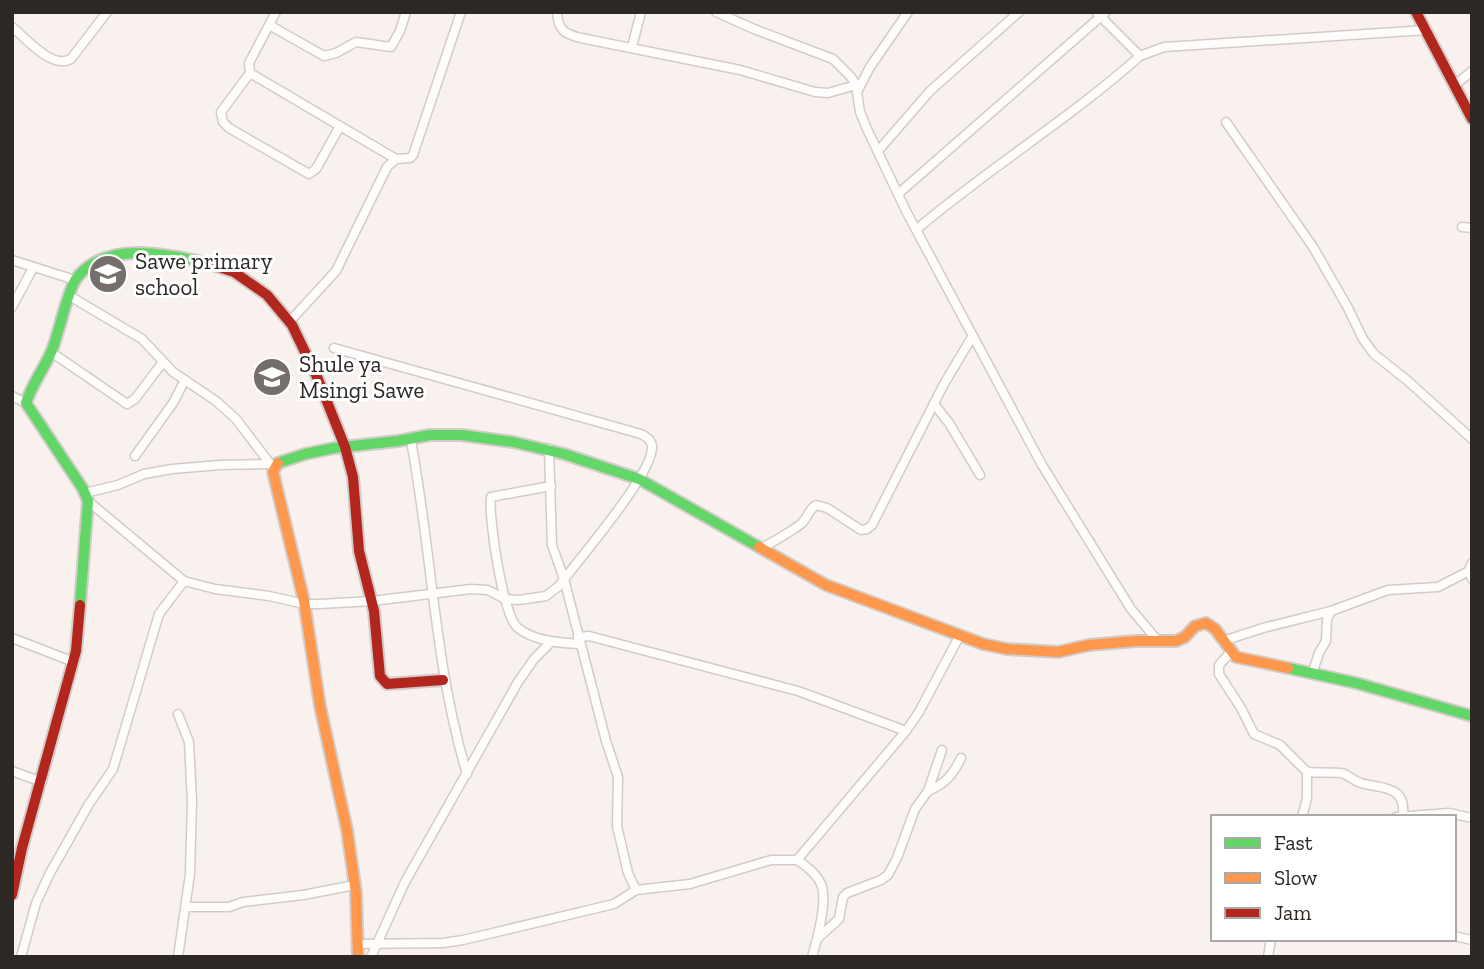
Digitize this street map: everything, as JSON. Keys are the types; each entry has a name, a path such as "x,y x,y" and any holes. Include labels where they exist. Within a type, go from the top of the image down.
{"street":[{"path":"12,27 50,57 66,62 107,12"},
{"path":"276,12 271,26 249,63 250,73 221,112 223,122 309,174 316,169 340,126"},
{"path":"271,26 321,55 331,55 356,42 391,47 406,12"},
{"path":"250,73 396,159 410,158 461,12"},
{"path":"557,12 557,23 566,34 740,70 815,92 828,93 856,89 908,12"},
{"path":"632,47 640,12"},
{"path":"716,12 833,59 851,77 860,112 898,194 972,337 1042,465 1131,609 1158,641"},
{"path":"878,151 930,91 1019,12"},
{"path":"1416,12 1472,118"},
{"path":"898,194 1101,14 1140,55"},
{"path":"916,229 1081,106 1140,55 1164,47 1427,30"},
{"path":"1454,86 1472,71"},
{"path":"1226,122 1313,247 1363,340 1374,354 1472,439"},
{"path":"290,321 336,271 387,167 396,159"},
{"path":"26,403 30,389 51,352 75,280 83,271 94,265 129,252 158,254 204,262 234,271 256,285 290,321 311,360 353,475 361,564 372,601 380,676 387,684 443,680"},
{"path":"12,260 75,280"},
{"path":"12,307 33,268"},
{"path":"68,295 142,339 163,362 216,401 236,419 272,466 305,604 318,694 339,782 355,884 358,957"},
{"path":"762,548 803,522 811,508 816,505 827,508 861,530 872,525 972,337"},
{"path":"12,396 26,403 87,497 184,581 305,604 372,601 480,589 505,599 546,596 559,586 639,479 652,447 650,441 641,435 334,348"},
{"path":"51,352 127,404 135,399 163,362"},
{"path":"135,456 173,403 185,380"},
{"path":"934,404 949,423 980,475"},
{"path":"87,497 144,474 172,469 220,465 272,466 290,458 344,447 411,441 430,435 491,438 549,449 639,479 826,585 983,644 1007,649 1058,652 1088,645 1181,640 1195,626 1206,622 1213,626 1230,653 1236,657 1356,683 1472,716"},
{"path":"411,441 431,594 441,646 443,680 453,730 467,774"},
{"path":"549,449 552,545 564,579 606,741 618,777 617,826 628,873 636,890"},
{"path":"551,486 491,497 492,522 505,599 510,619 518,628 538,638 552,640 579,640 589,636 782,686 906,731"},
{"path":"12,895 22,848 74,662 80,613 87,497"},
{"path":"1223,641 1331,611 1388,590 1438,586 1471,571"},
{"path":"21,957 36,903 50,873 89,804 113,769 159,614 184,581"},
{"path":"1312,674 1326,641 1327,619 1331,611"},
{"path":"797,860 906,731 960,635"},
{"path":"12,638 74,662"},
{"path":"372,957 405,883 518,682 552,640"},
{"path":"1230,653 1219,664 1219,674 1254,734 1280,746 1307,772 1342,773 1358,783 1391,789 1404,803 1400,815"},
{"path":"178,713 185,728 191,758 191,855 178,957"},
{"path":"817,939 838,919 843,897 847,893 888,875 915,809 928,791 942,750"},
{"path":"928,791 941,786 950,778 961,758"},
{"path":"12,772 42,782"},
{"path":"1302,815 1307,797 1307,772"},
{"path":"1417,815 1450,813 1472,818"},
{"path":"359,944 443,943 463,940 614,904 636,890 690,884 771,860 797,860 822,885 823,896 812,957"},
{"path":"186,907 229,907 243,902 303,895 355,884"}],"traffic: fast":[{"path":"80,605 88,501 83,489 26,403 52,350 73,285 88,267 119,254 137,253 174,256 207,263"},
{"path":"278,463 334,448 430,435 461,435 513,442 564,454 639,479 759,547"},
{"path":"1288,668 1356,683 1472,716"}],"traffic: slow":[{"path":"278,463 273,472 304,601 320,706 347,830 356,893 358,957"},
{"path":"759,547 826,585 983,644 1007,649 1058,652 1089,645 1176,641 1185,637 1195,626 1206,623 1215,629 1236,657 1288,668"}],"traffic: jam":[{"path":"1416,12 1472,119"},
{"path":"207,263 234,272 267,295 292,325 318,379 345,447 353,477 359,551 374,611 380,676 387,684 443,680"},
{"path":"12,895 22,848 76,651 80,605"}],"place":[{"name":"Sawe primary school","path":"108,274"},
{"name":"Shule ya Msingi Sawe","path":"272,377"}]}
